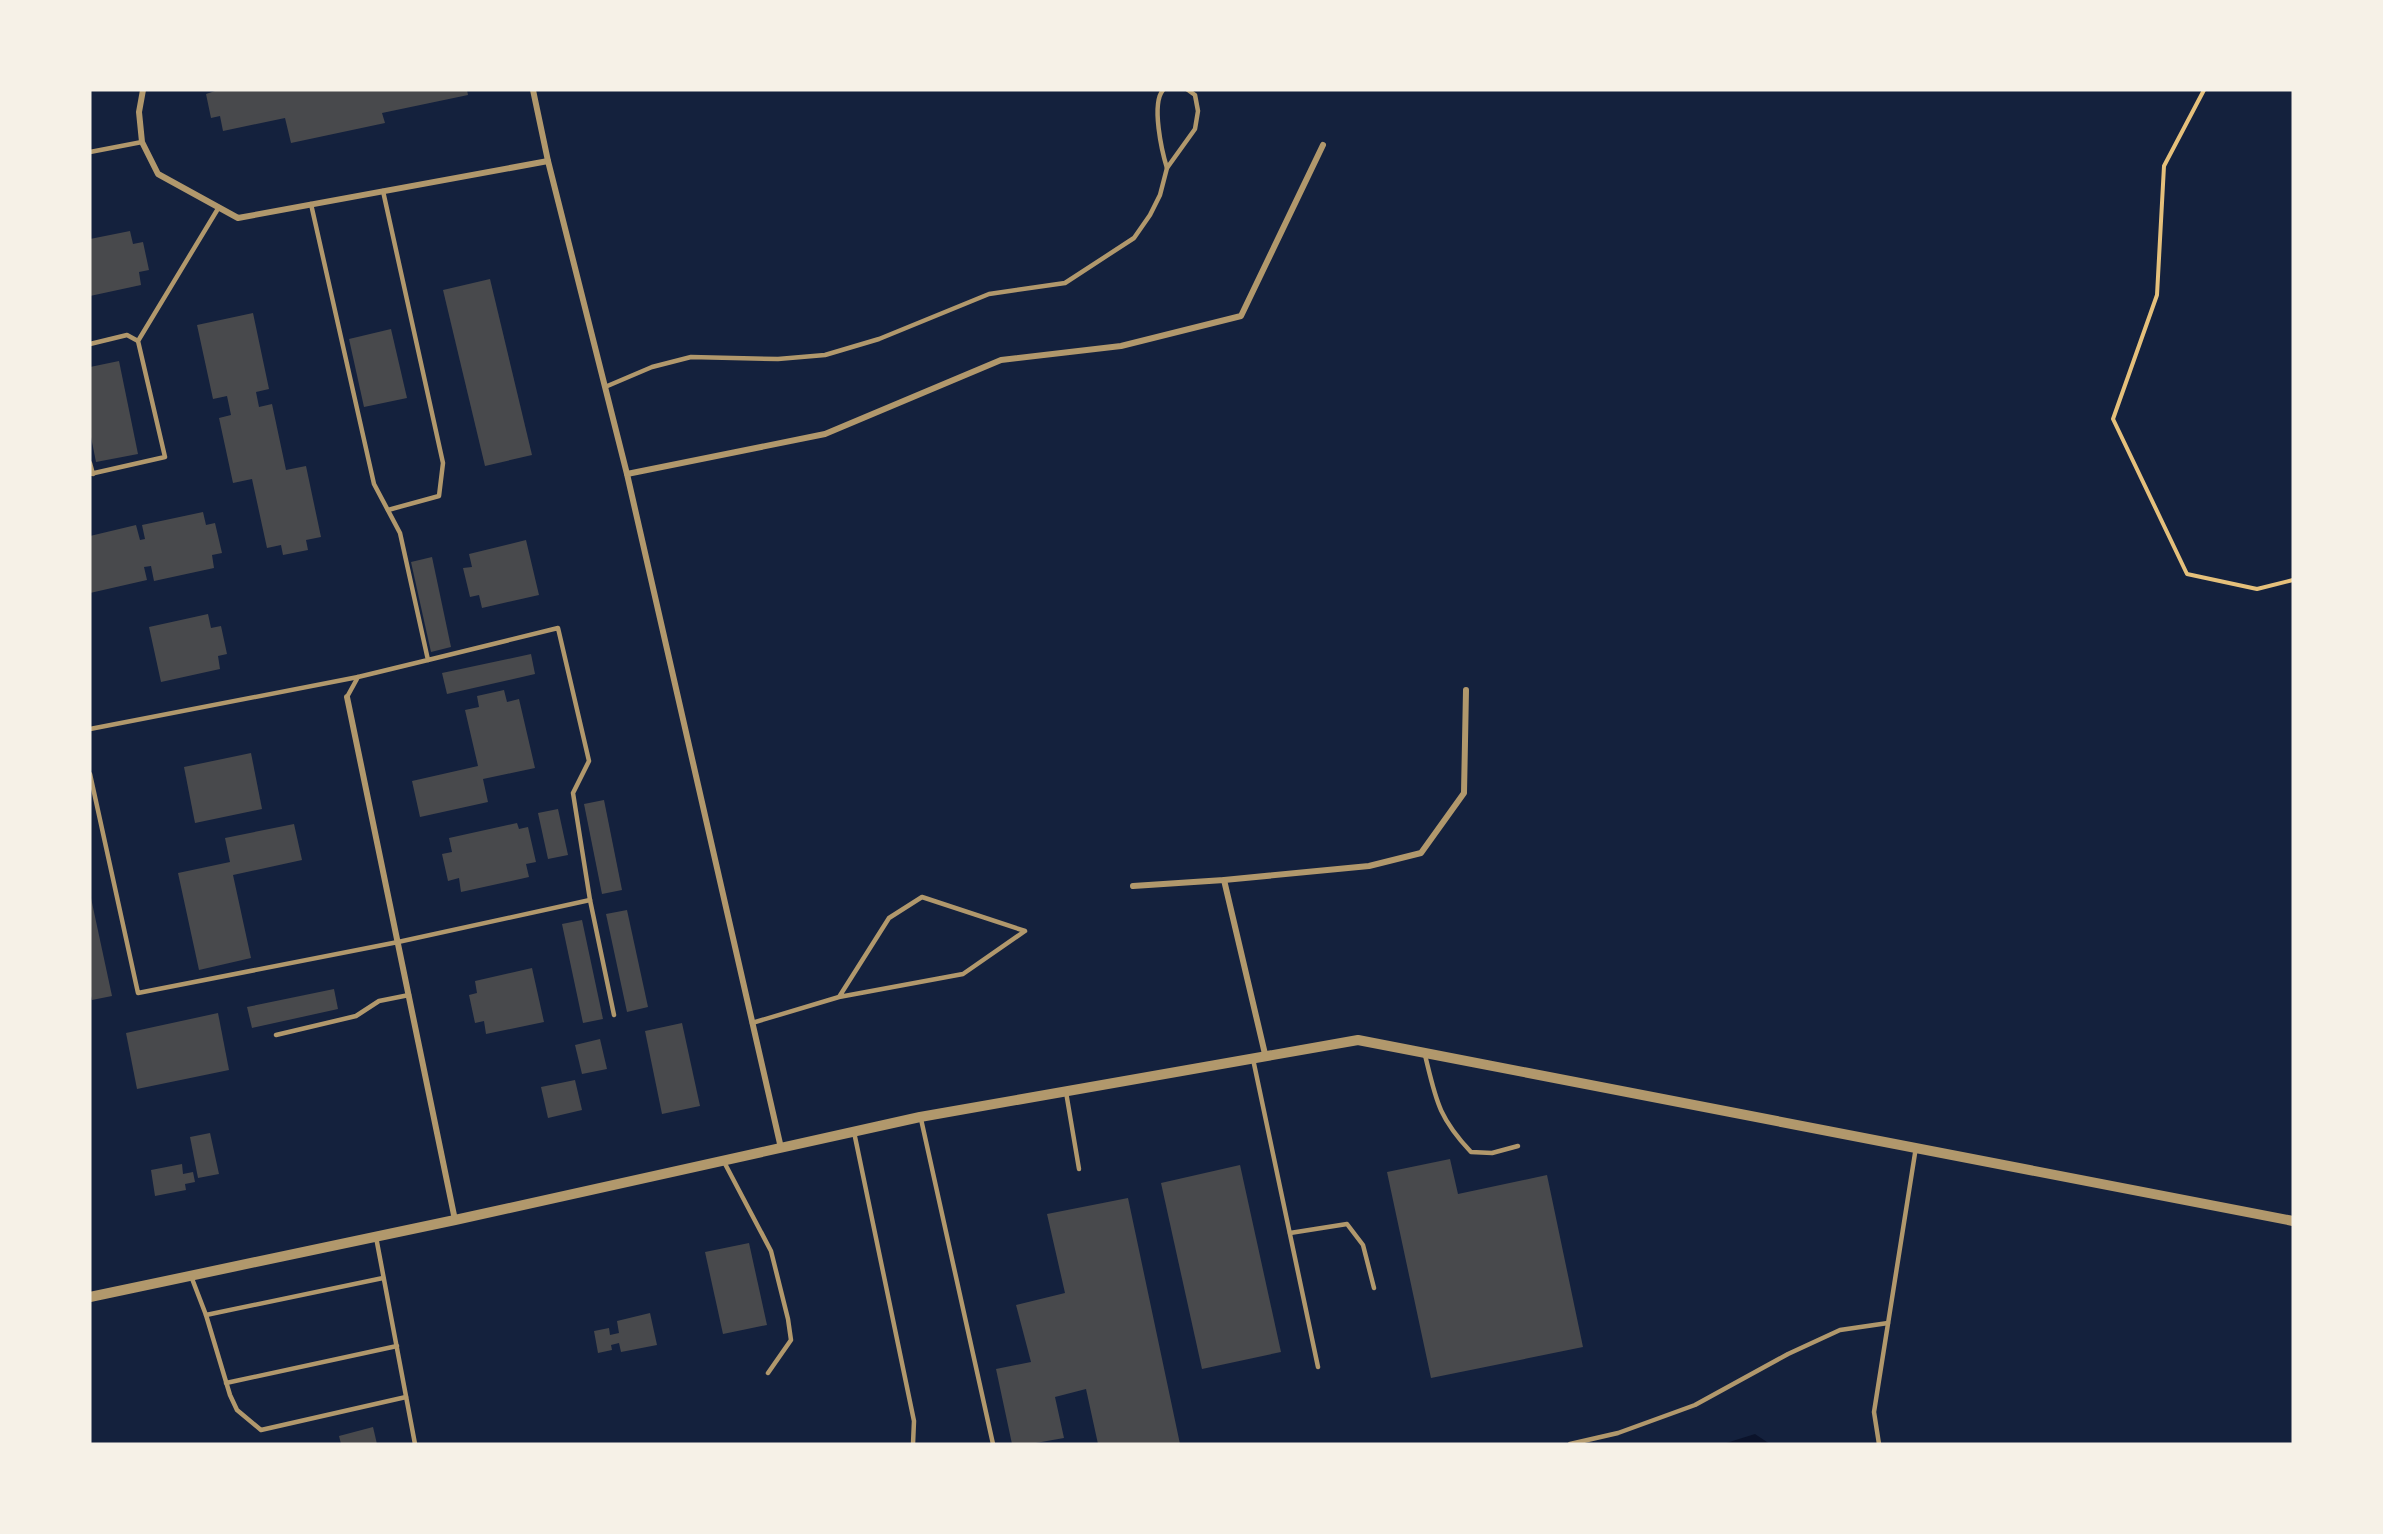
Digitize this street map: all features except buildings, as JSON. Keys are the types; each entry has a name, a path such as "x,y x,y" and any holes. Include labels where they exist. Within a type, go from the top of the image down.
{"street":[{"path":"142,90 139,112 142,142 158,174 238,218 548,161"},
{"path":"533,90 548,161 627,474 781,1148"},
{"path":"627,474 825,434 1001,360 1121,346 1241,316 1323,145"},
{"path":"1133,886 1369,866 1421,853 1464,793 1466,690"},
{"path":"347,697 455,1220"},
{"path":"1224,880 1265,1054"},
{"path":"90,1297 455,1220 920,1117 1265,1054 1358,1040 2293,1221"}],"lane":[{"path":"1163,90 1160,94 1158,120 1167,168"},
{"path":"605,387 652,367 691,357 778,359 825,355 879,339 989,294 1065,283 1134,238 1150,215 1160,195 1167,168 1195,129 1198,111 1195,95 1188,90"},
{"path":"90,152 142,142"},
{"path":"383,191 443,463 439,496 388,510"},
{"path":"311,204 374,484 400,533 428,660"},
{"path":"90,463 91,474 165,457 138,341 219,207"},
{"path":"90,344 127,335 138,341"},
{"path":"90,729 358,677 558,628 589,761 573,793 590,900 614,1015"},
{"path":"347,697 358,677"},
{"path":"90,774 138,993 398,942 590,900"},
{"path":"752,1023 839,997 963,974 1024,931 922,897 889,918 839,997"},
{"path":"276,1035 356,1016 379,1001 409,995"},
{"path":"1424,1053 1438,1107 1452,1132 1471,1152 1492,1153 1518,1146"},
{"path":"1253,1057 1318,1367"},
{"path":"1066,1092 1079,1169"},
{"path":"920,1117 993,1444"},
{"path":"854,1132 914,1421 913,1444"},
{"path":"1879,1444 1874,1413 1916,1148"},
{"path":"723,1161 771,1251 788,1319 791,1340 768,1372"},
{"path":"1290,1233 1347,1224 1364,1245 1374,1288"},
{"path":"376,1237 414,1444"},
{"path":"191,1276 237,1410 261,1430 406,1397"},
{"path":"206,1315 383,1278"},
{"path":"1570,1444 1618,1433 1695,1405 1788,1354 1840,1330 1888,1323"},
{"path":"226,1383 397,1346"}],"path":[{"path":"2204,90 2164,166 2157,295 2113,419 2187,574 2257,589 2293,580"}],"water":[{"path":"1755,1434 1770,1444 1723,1444"}]}
